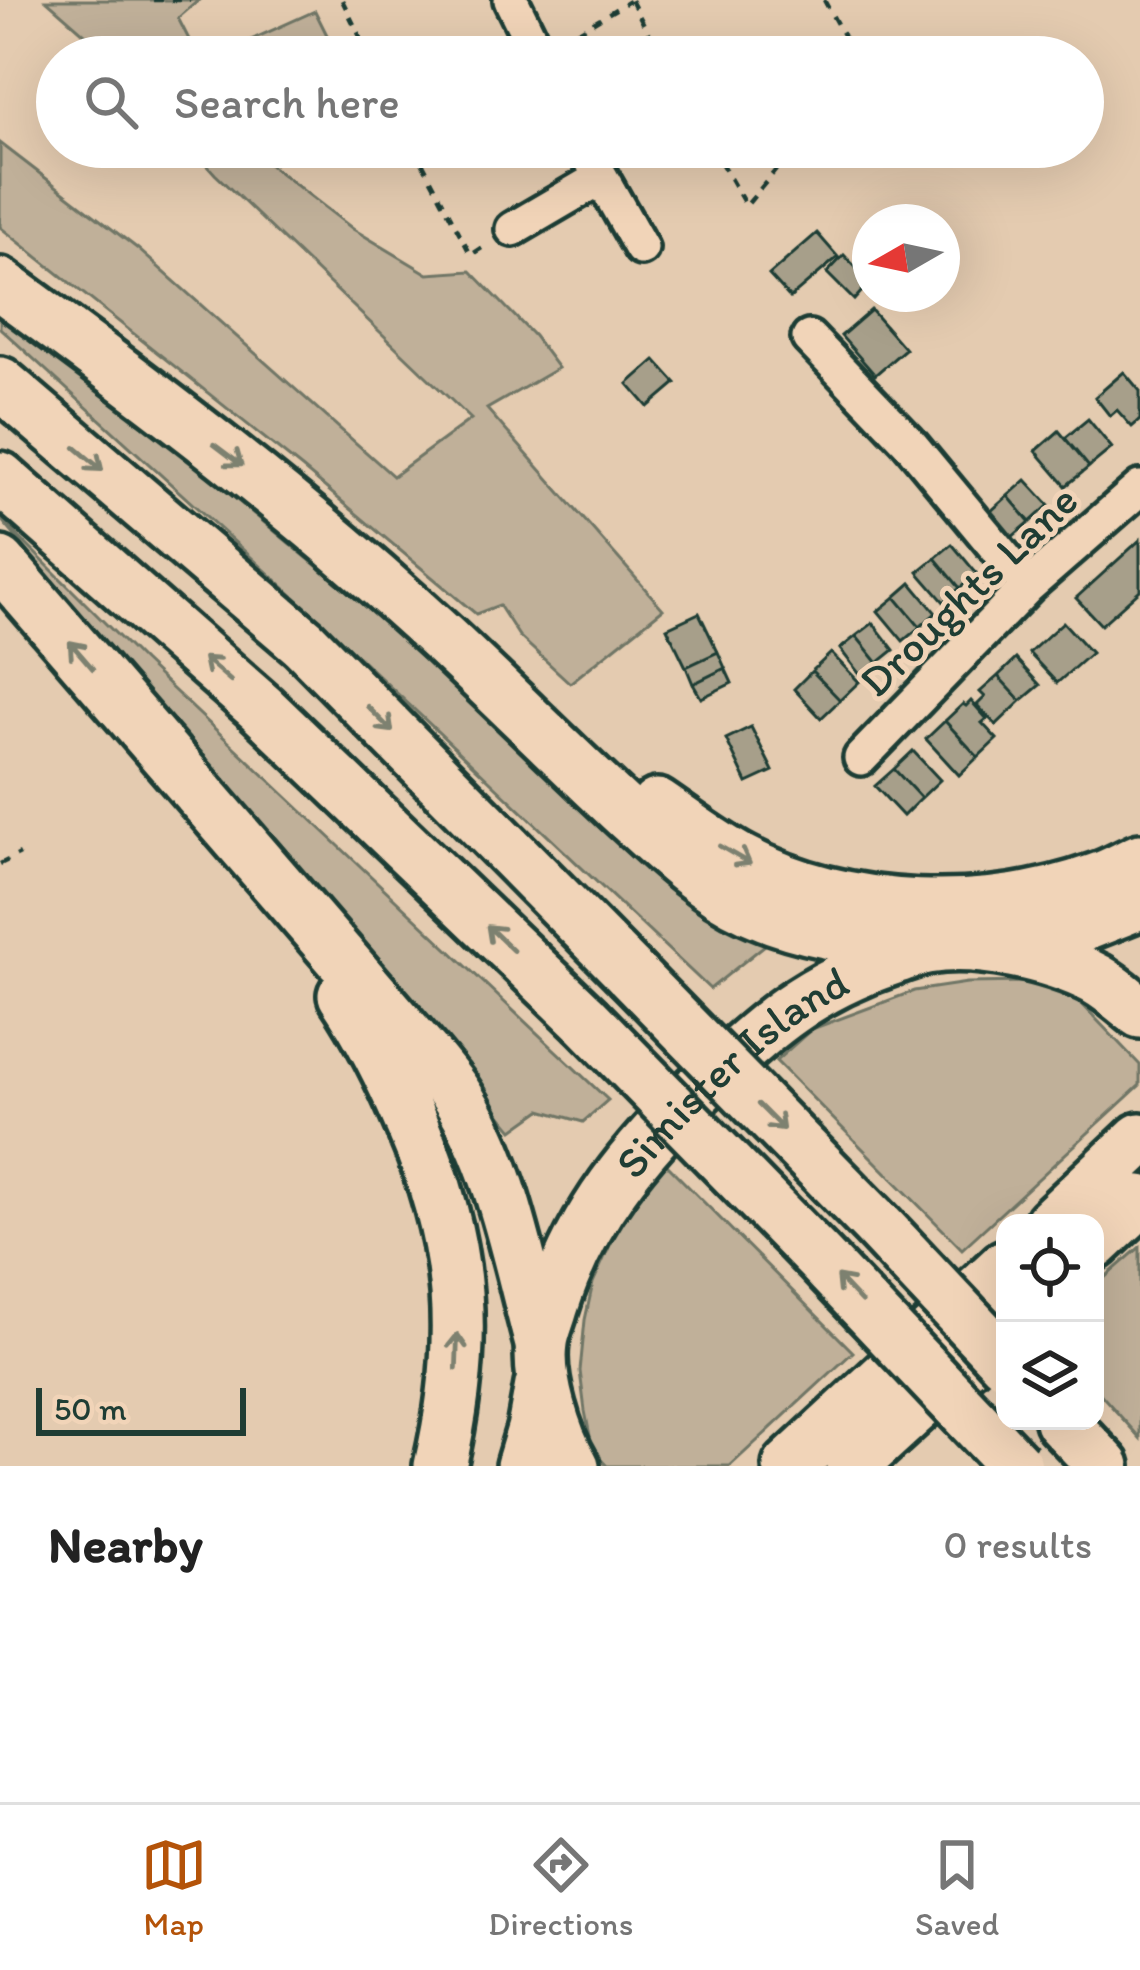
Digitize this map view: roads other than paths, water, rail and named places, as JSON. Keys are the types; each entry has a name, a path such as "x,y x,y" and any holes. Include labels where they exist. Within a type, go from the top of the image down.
{"highway":[{"path":"0,284 253,474 439,636 645,831 706,882 749,908 800,926 928,947"},
{"path":"0,383 304,643 875,1222 996,1351"},
{"path":"0,478 261,708 585,1019 1016,1466"},
{"path":"0,563 457,1095 496,1180 542,1358 550,1408 573,1466"},
{"path":"439,636 658,806 740,860 787,881 838,896 946,906 1051,892 1099,879 1140,860"},
{"path":"230,828 358,1017 399,1093 434,1175 458,1295 452,1416 440,1466"},
{"path":"992,947 1082,926 1140,903"},
{"name":"Simister Island","path":"522,1466 563,1275 592,1217 656,1131 753,1036 803,999 852,972 928,947 992,947 1058,962 1099,981 1140,1012"},
{"path":"1061,1214 1140,1139"},
{"path":"1104,1235 1140,1201"},
{"path":"789,1466 996,1274"},
{"path":"853,1466 996,1334"},
{"path":"1070,1430 1104,1466"}],"street":[{"path":"511,0 528,36"},
{"path":"595,168 641,248"},
{"path":"513,229 600,178"},
{"path":"809,338 907,440 1028,586"},
{"name":"Droughts Lane","path":"861,758 1028,586 1140,488"}]}
